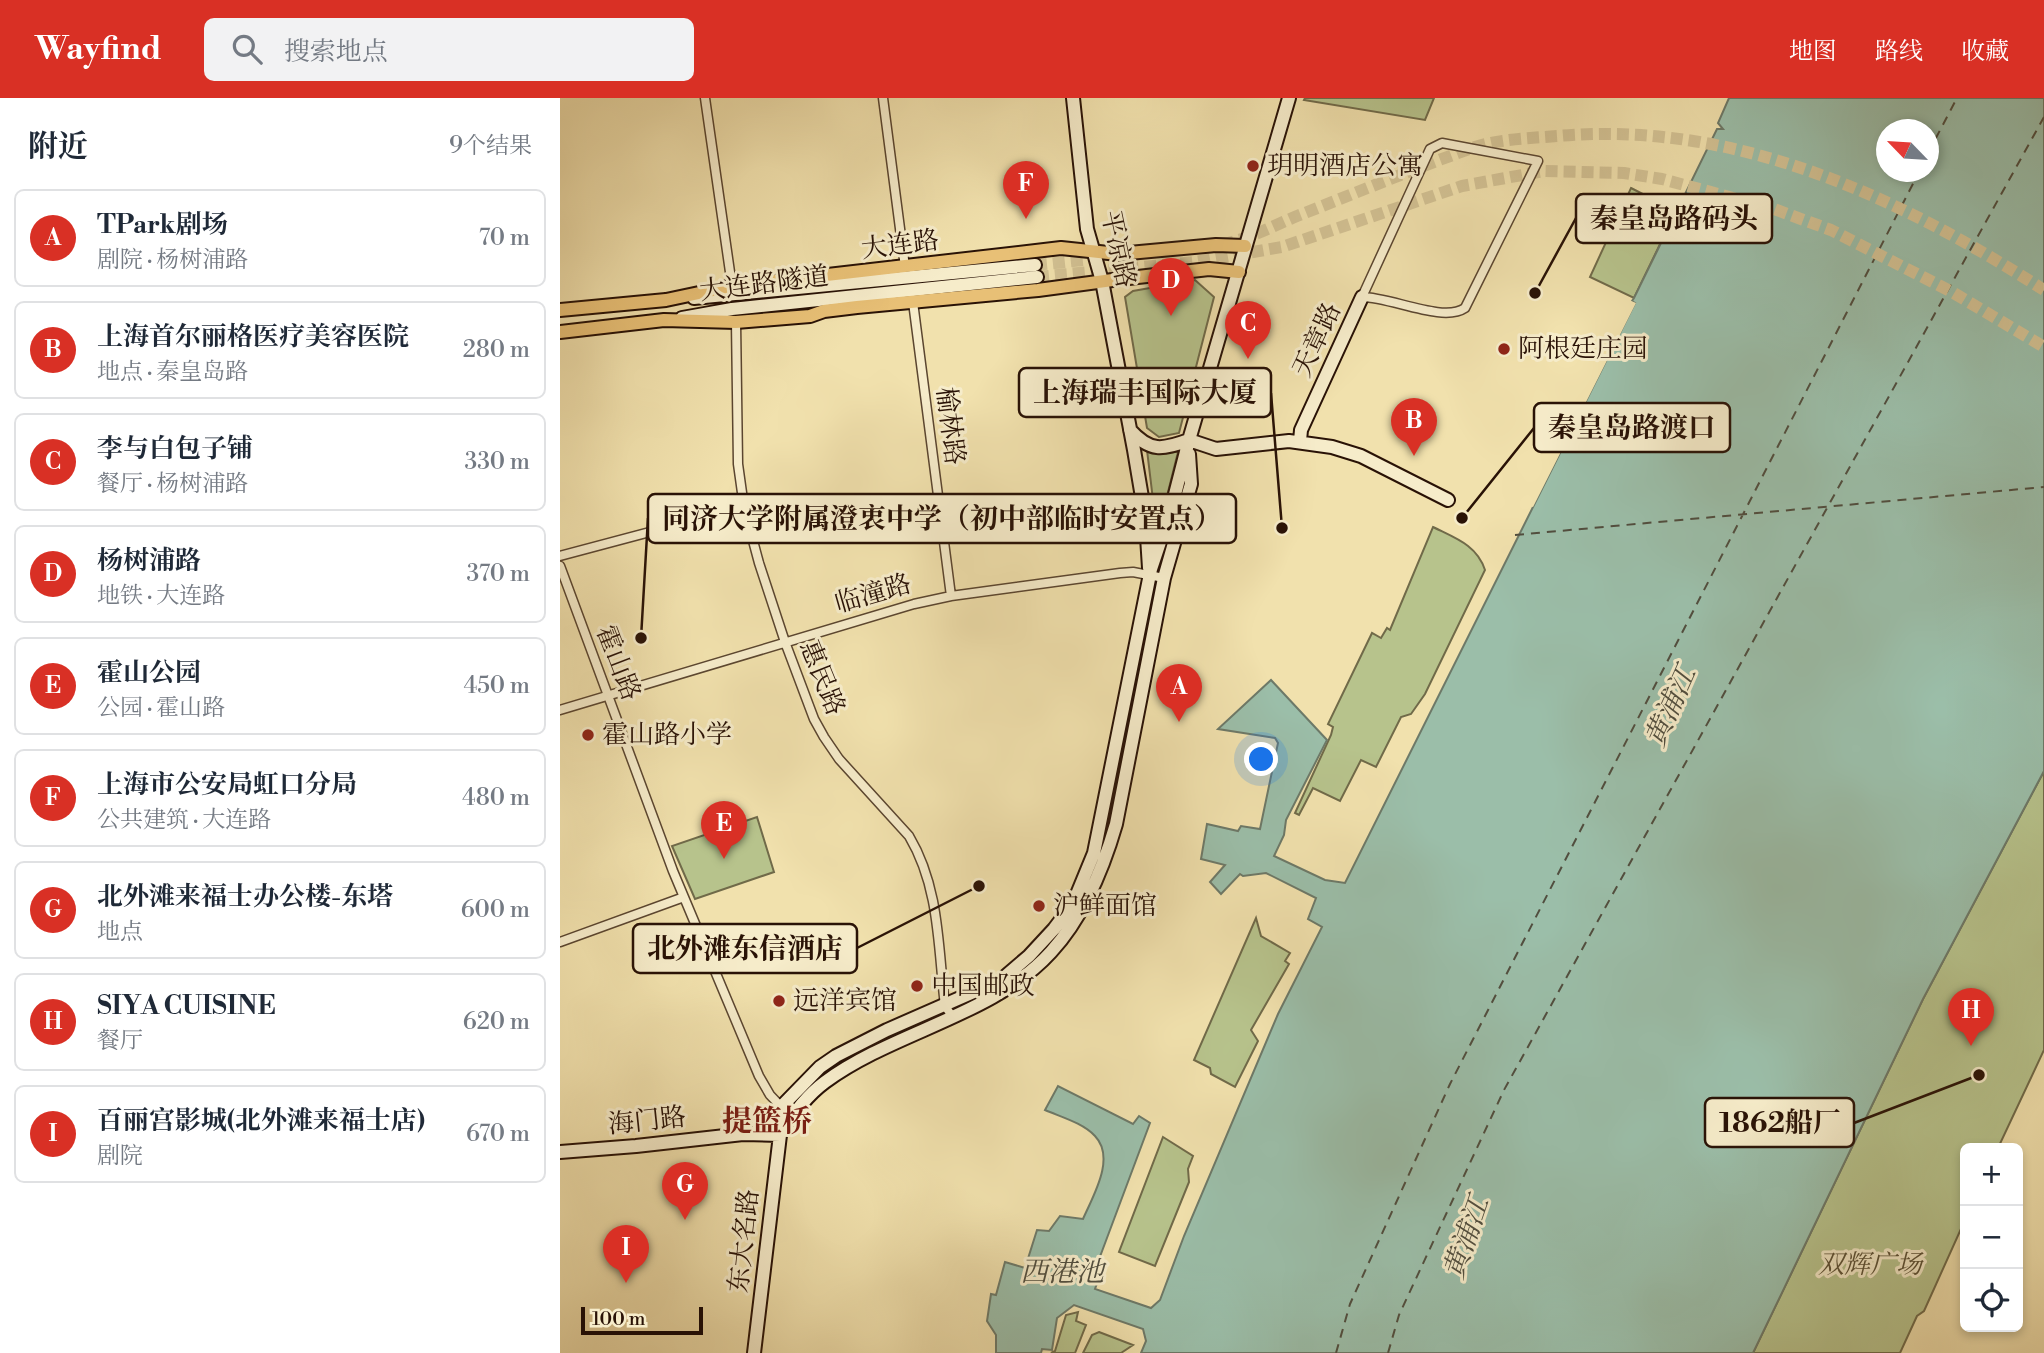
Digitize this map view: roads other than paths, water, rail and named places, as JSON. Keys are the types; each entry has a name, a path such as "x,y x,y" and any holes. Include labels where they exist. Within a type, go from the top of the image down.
{"main road":[{"name":"平凉路","path":"1073,98 1087,229 1102,281 1130,429 1146,521 1150,575"},
{"path":"949,1011 1000,980 1029,956 1073,904 1085,879 1103,813 1150,575 1289,98"},
{"name":"大连路","path":"560,310 666,300 732,286 1061,248 1118,254 1216,245 1245,246"},
{"path":"560,331 664,320 736,322 810,316 824,311 1209,270 1239,272"},
{"name":"大连路隧道","path":"664,320 1036,271 666,300"},
{"name":"天章路","path":"1300,441 1301,430 1362,297"},
{"path":"1130,429 1139,439 1157,449 1189,440 1216,449 1300,441 1332,447 1360,456 1448,500"},
{"path":"781,1107 820,1067 836,1056 887,1030 949,1011 1008,987 1050,953 1068,931 1094,885 1107,854 1115,824 1164,578 1191,484 1189,440"},
{"name":"东大名路","path":"754,1353 780,1135 791,1117 824,1083 949,1011"},
{"name":"东大名路","path":"780,1135 776,1125 781,1107"},
{"name":"海门路","path":"560,1152 743,1134 780,1135"}],"street":[{"path":"705,98 732,286"},
{"path":"883,98 905,267"},
{"path":"1450,144 1538,162 1465,307 1455,313 1445,313 1379,298 1362,297 1434,145 1450,144"},
{"name":"榆林路","path":"913,302 951,596"},
{"name":"惠民路","path":"736,322 738,464 744,507 759,563 814,719 848,769 909,836 918,851 937,915 949,1011"},
{"path":"560,556 744,507"},
{"name":"霍山路","path":"560,566 684,897 759,1076 791,1117"},
{"name":"临潼路","path":"560,710 860,619 951,596 1120,573 1133,572 1164,578"},
{"path":"560,942 684,897"}],"water":[{"path":"1729,98 2044,98 2044,771 1923,999 1753,1353 1141,1353 1146,1341 1143,1329 1074,1305 1057,1318 1052,1350 1042,1349 1041,1353 996,1353 996,1335 987,1321 991,1294 996,1295 1005,1262 1025,1268 1037,1230 1049,1231 1060,1216 1083,1219 1101,1177 1103,1155 1095,1136 1078,1124 1045,1110 1058,1086 1133,1124 1139,1116 1150,1123 1098,1262 1101,1272 1095,1289 1151,1308 1160,1300 1184,1236 1278,1014 1322,927 1308,919 1316,898 1266,873 1243,876 1240,874 1221,894 1210,882 1225,865 1201,859 1207,824 1238,831 1241,826 1260,829 1278,743 1275,738 1218,729 1271,680 1327,740 1286,820 1284,835 1274,856 1325,880 1345,883 1635,303 1632,301 1717,129 1723,129 1718,123"}],"tunnel":[{"path":"1222,244 1250,236 1485,144 1538,137 1624,134 1688,140 1751,153 1813,172 1932,224 2044,290"},
{"path":"1037,277 1195,262 1282,247 1462,186 1544,171 1624,173 1662,179 1774,209 1831,230 1952,292 2044,347"},
{"path":"1035,265 1103,258"}],"place":[{"name":"玥明酒店公寓","path":"1253,166"},
{"name":"上海市公安局虹口分局","path":"1026,219"},
{"name":"秦皇岛路码头","path":"1535,293"},
{"name":"杨树浦路","path":"1171,316"},
{"name":"阿根廷庄园","path":"1504,349"},
{"name":"李与白包子铺","path":"1248,359"},
{"name":"上海首尔丽格医疗美容医院","path":"1414,456"},
{"name":"秦皇岛路渡口","path":"1462,518"},
{"name":"上海瑞丰国际大厦","path":"1282,528"},
{"name":"同济大学附属澄衷中学（初中部临时安置点）","path":"641,638"},
{"name":"TPark剧场","path":"1179,722"},
{"name":"霍山路小学","path":"588,735"},
{"name":"霍山公园","path":"724,859"},
{"name":"北外滩东信酒店","path":"979,886"},
{"name":"沪鲜面馆","path":"1039,906"},
{"name":"中国邮政","path":"917,986"},
{"name":"远洋宾馆","path":"779,1001"},
{"name":"SIYA CUISINE","path":"1971,1046"},
{"name":"1862船厂","path":"1979,1075"},
{"name":"北外滩来福士办公楼-东塔","path":"685,1220"},
{"name":"百丽宫影城(北外滩来福士店)","path":"626,1283"}],"district":[{"name":"提篮桥","path":"767,1122"}],"water label":[{"name":"黄浦江","path":"1671,707"},
{"name":"黄浦江","path":"1467,1238"},
{"name":"西港池","path":"1062,1272"}],"park label":[{"name":"双辉广场","path":"1870,1265"}]}
